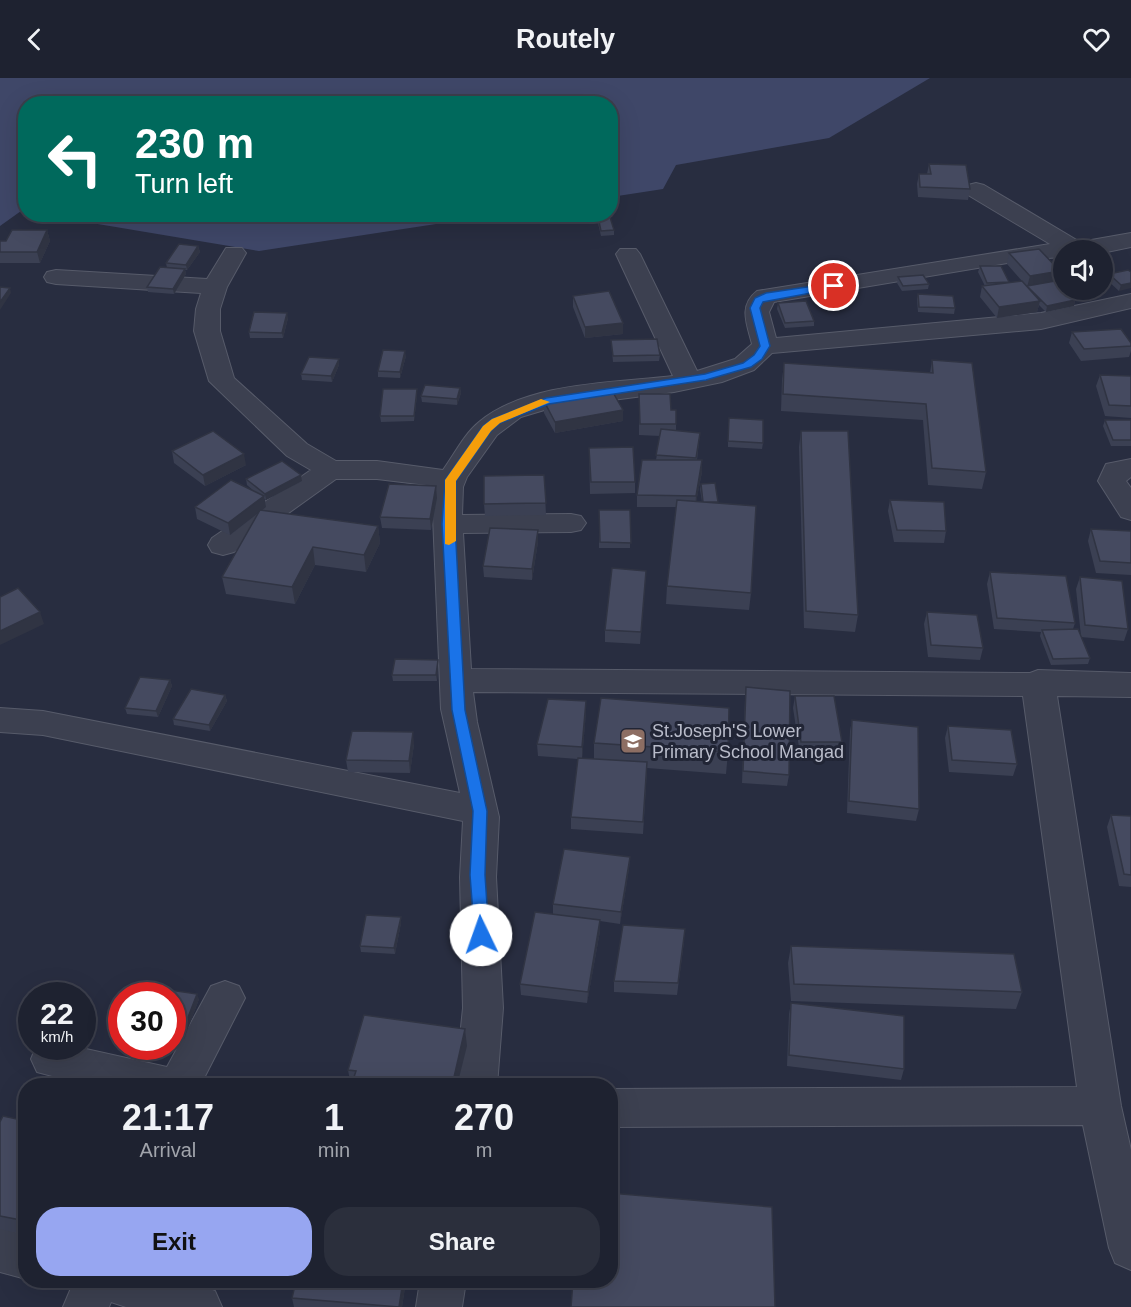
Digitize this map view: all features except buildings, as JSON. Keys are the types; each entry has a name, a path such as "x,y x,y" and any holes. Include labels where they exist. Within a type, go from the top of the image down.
{"street":[{"path":"976,190 1060,240"},
{"path":"1113,244 1131,240"},
{"path":"478,1078 483,975 478,875 480,811 459,710 448,524 451,480 487,428 516,411 569,397 688,380 747,365 758,357 765,346 755,308 758,300 766,296 1031,252 1053,250"},
{"path":"234,253 215,287 208,309 207,331 213,358 222,381 297,450 330,470 377,470 451,480"},
{"path":"628,254 688,380"},
{"path":"56,277 215,287"},
{"path":"765,346 898,336 1041,321 1131,301"},
{"path":"1131,468 1116,470 1112,481 1131,511"},
{"path":"223,545 330,470"},
{"path":"448,524 571,523"},
{"path":"458,680 1038,682 1131,685"},
{"path":"1038,682 1100,1106 1131,1248"},
{"path":"0,720 43,723 480,811"},
{"path":"183,1078 225,998"},
{"path":"55,1060 133,1078"},
{"path":"618,1108 1100,1106"},
{"path":"0,1250 18,1255"},
{"path":"86,1307 94,1288"},
{"path":"137,1288 199,1307"},
{"path":"438,1307 442,1288"}],"water":[{"path":"0,78 930,78 829,138 676,165 663,189 618,196 618,96 18,96 18,213 0,226"},
{"path":"86,222 449,222 259,251"}],"slow traffic":[{"path":"449,541 451,480 480,442 487,428 516,411 544,402"}],"place":[{"name":"St.Joseph'S Lower Primary School Mangad","path":"633,741"}],"route":[{"path":"481,935 478,875 480,811 459,710 448,524 451,480 480,442 487,428 496,421 516,411 546,401 706,377 747,365 758,357 765,346 755,308 758,300 766,296 834,286"}]}
